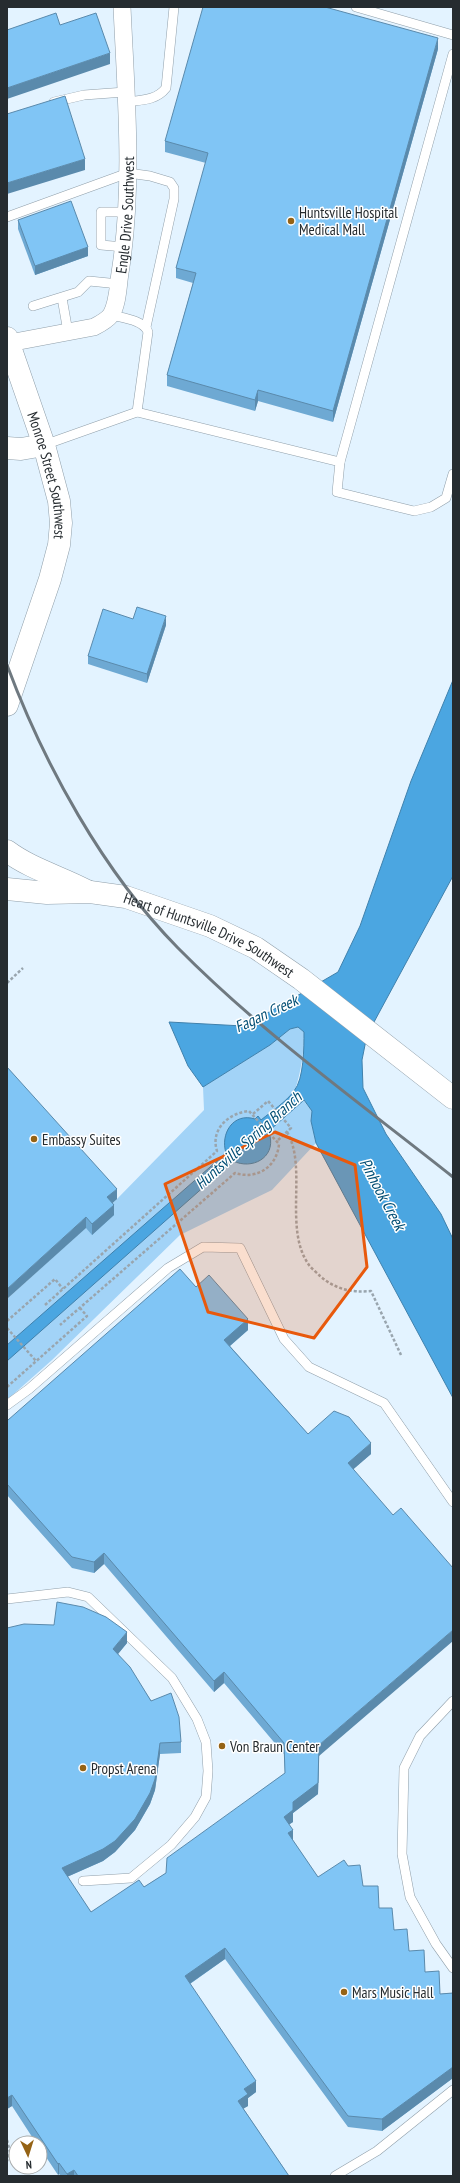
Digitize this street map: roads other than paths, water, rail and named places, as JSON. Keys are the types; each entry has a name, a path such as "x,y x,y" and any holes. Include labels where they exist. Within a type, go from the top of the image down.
{"street":[{"name":"Engle Drive Southwest","path":"111,315 117,298 127,212 128,173 122,7"},
{"path":"10,352 68,332 94,327 104,322 111,315"},
{"name":"Monroe Street Southwest","path":"7,705 50,579 59,545 61,523 59,501 44,445 10,352"},
{"path":"7,448 21,449 44,445"},
{"name":"Heart of Huntsville Drive Southwest","path":"7,851 33,867 65,879 90,892"},
{"name":"Heart of Huntsville Drive Southwest","path":"7,889 47,893 90,892 137,900 210,926 256,948 301,979 453,1098"}],"lane":[{"path":"44,105 66,98 84,95 154,99 162,94 166,88 174,7"},
{"path":"356,7 453,35"},
{"path":"453,54 340,462 337,492 414,511 431,507 446,498 453,474"},
{"path":"7,217 128,173 164,180 170,182 174,188 174,199 146,327 148,332 137,412"},
{"path":"124,247 101,245 101,212 127,212"},
{"path":"33,306 78,292 89,281 119,284"},
{"path":"62,298 68,332"},
{"path":"111,315 146,327"},
{"path":"44,445 137,412 340,462"},
{"path":"7,1405 29,1389 168,1268 203,1247 240,1248 284,1339 309,1367 384,1403 453,1502"},
{"path":"7,1599 68,1592 88,1598 172,1678 197,1719 206,1742 208,1771 206,1797 195,1817 171,1845 131,1878 83,1881"},
{"path":"453,1701 420,1736 404,1768 402,1854 410,1898 436,1944 453,1968"},
{"path":"335,2176 377,2150 453,2090"}],"water":[{"path":"453,680 453,876 367,1035 362,1060 363,1088 386,1134 441,1214 453,1239 453,1398 316,1143 311,1121 312,1111 304,1100 270,1130 273,1133 270,1136 271,1144 266,1156 254,1163 248,1164 233,1161 7,1361 7,1345 226,1153 225,1139 230,1126 240,1119 255,1119 258,1116 261,1120 283,1103 294,1091 302,1071 304,1032 298,1027 290,1029 270,1045 203,1087 188,1066 169,1022 243,1026 338,972 360,926 411,781"}],"railway":[{"path":"7,665 39,740 78,815 125,886 151,918 178,948 243,1009 312,1067 453,1177"}],"place":[{"name":"Huntsville Hospital Medical Mall","path":"291,221"},
{"name":"Embassy Suites","path":"34,1139"},
{"name":"Von Braun Center","path":"222,1746"},
{"name":"Propst Arena","path":"83,1768"},
{"name":"Mars Music Hall","path":"344,1992"}],"water label":[{"name":"Fagan Creek","path":"266,1013"},
{"name":"Huntsville Spring Branch","path":"248,1140"},
{"name":"Pinhook Creek","path":"383,1194"}]}
